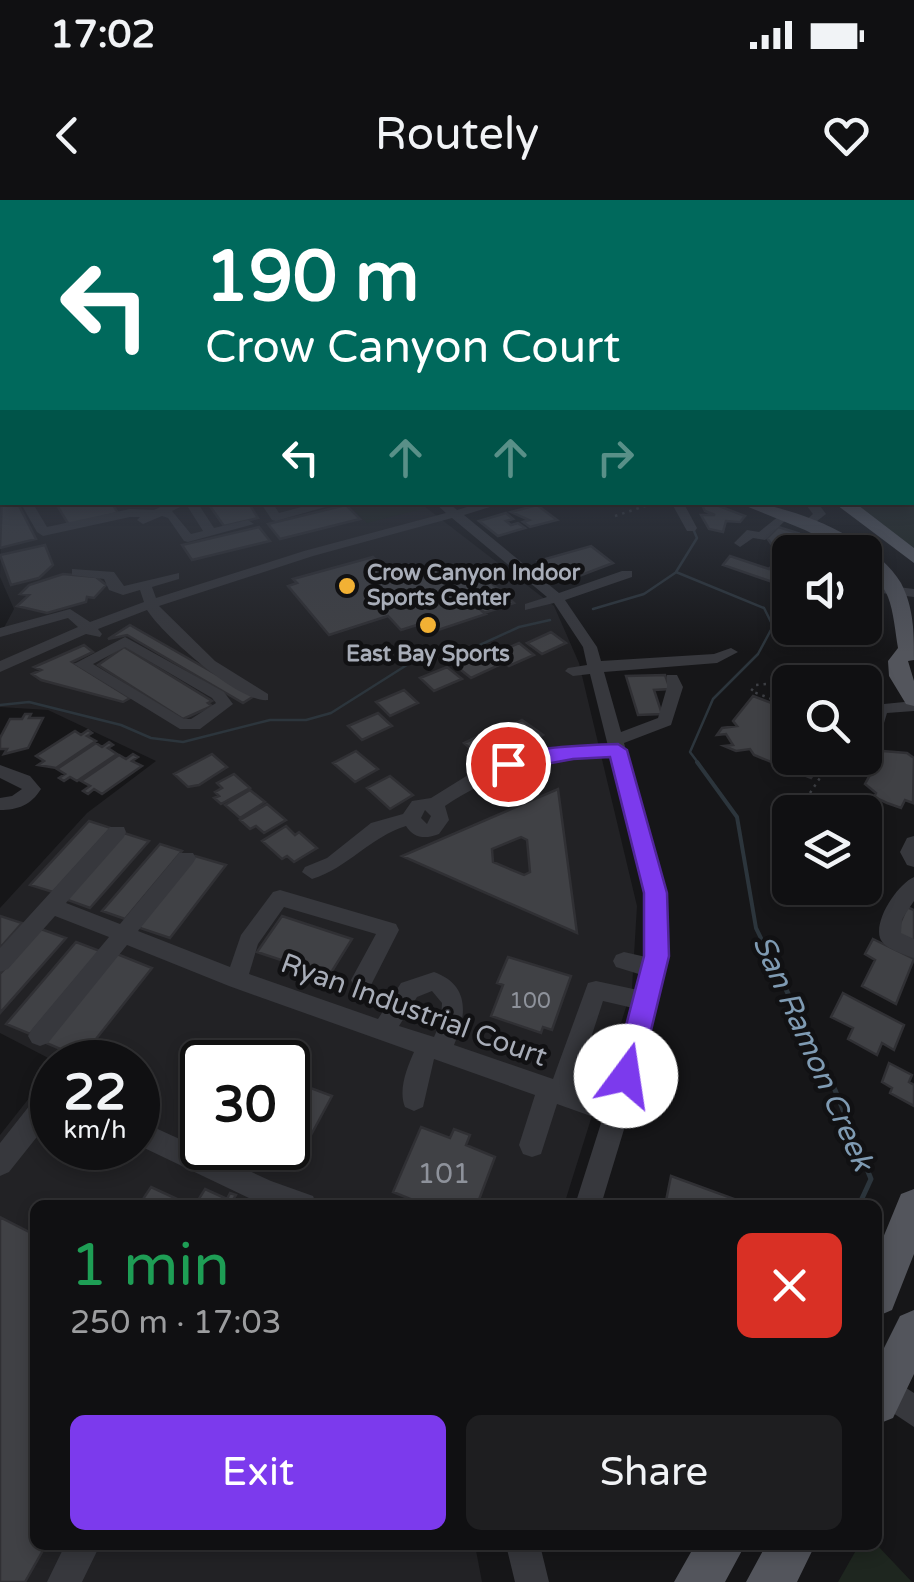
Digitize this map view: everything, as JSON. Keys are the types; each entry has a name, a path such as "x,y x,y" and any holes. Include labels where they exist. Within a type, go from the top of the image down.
{"highway":[{"path":"871,524 914,557"}],"main road":[{"path":"882,570 906,592 912,650 898,661 900,676 914,702"},
{"path":"882,1286 914,1207"},
{"path":"897,1396 914,1330"},
{"path":"698,1582 719,1550"},
{"path":"770,1582 789,1550"}],"street":[{"path":"39,524 43,532 69,524"},
{"path":"62,542 130,524"},
{"path":"179,524 188,538 246,524"},
{"path":"206,524 211,533"},
{"path":"76,572 109,576 118,590 149,595 261,566 392,524"},
{"path":"0,668 149,595 262,556 410,524"},
{"path":"472,524 558,598 590,646 599,668 655,893 653,968 617,1112 590,1200"},
{"path":"740,543 751,534 761,537 775,524"},
{"path":"404,527 413,535 436,528"},
{"path":"331,542 346,558"},
{"path":"261,566 275,578"},
{"path":"530,608 627,574"},
{"path":"149,595 174,576"},
{"path":"149,595 154,613 210,664 262,697"},
{"path":"0,633 70,613 112,648"},
{"path":"0,655 85,625"},
{"path":"125,641 218,696 224,704 194,725 180,724 82,664 112,648 125,641"},
{"path":"573,672 717,658 731,652"},
{"path":"312,872 334,863 378,828 410,819 419,828 435,826 442,817 432,806 450,791 508,764 616,745 666,721 676,687 672,678"},
{"path":"882,709 914,702"},
{"path":"0,770 24,780 32,789 16,802 0,804"},
{"path":"0,963 117,832"},
{"path":"914,844 910,852 914,860"},
{"path":"40,1036 186,858"},
{"path":"914,885 892,917 890,938 914,949"},
{"path":"237,978 248,941 280,898 389,930 362,980"},
{"name":"Ryan Industrial Court","path":"52,906 237,978 617,1112"},
{"path":"624,961 653,968"},
{"path":"384,1029 409,990 434,980 448,989 454,1006 452,1025 418,1070 414,1099"},
{"path":"532,1145 596,990 645,1001"},
{"path":"0,1163 30,1125"},
{"path":"160,1144 265,1199"},
{"path":"64,1582 80,1550"},
{"path":"524,1550 532,1582"}],"path":[{"path":"766,684 756,685 751,691 772,699"},
{"path":"810,793 822,775"}],"shaded area":[{"path":"1,524 448,524 554,606 579,663 637,906 632,988 566,1200 30,1200 30,1550 476,1550 482,1582 0,1582 0,1135 30,1097 30,1170 160,1170 160,1040 30,1040 30,1049 0,1033 0,908 87,813 156,761 48,710 0,707 0,635 14,609 0,577"},
{"path":"881,524 914,524 914,548"},
{"path":"856,1550 882,1550 912,1582 838,1582"}],"building":[{"path":"1,524 29,524 36,539 0,548"},
{"path":"268,524 338,524 280,539"},
{"path":"483,524 520,524 525,528 498,536"},
{"path":"706,524 725,524 723,532 709,529"},
{"path":"259,527 270,541 192,560 182,545"},
{"path":"778,527 798,533 772,535 772,545 767,538"},
{"path":"45,545 53,565 39,578 11,585 0,555"},
{"path":"591,546 613,563 563,582 538,561"},
{"path":"730,556 769,569 772,566 772,582 723,565"},
{"path":"373,557 397,580 436,569 486,614 429,633 420,624 401,630 388,616 329,635 288,586 297,583 293,579"},
{"path":"472,566 514,603 484,613 470,600 482,597 474,589 462,593 452,583 463,580 453,572"},
{"path":"63,574 96,577 106,585 94,598 87,597 86,602 47,613 17,606 29,595 20,594 29,585"},
{"path":"130,625 254,696 243,703 127,635 108,639"},
{"path":"551,632 566,643 542,654 527,643"},
{"path":"519,643 534,655 509,666 494,654"},
{"path":"84,645 93,652 72,662 130,698 123,702 41,680 32,674 41,670 34,667"},
{"path":"124,647 212,701 208,703 212,706 183,719 98,665"},
{"path":"482,655 497,666 471,678 456,666"},
{"path":"447,667 462,679 434,691 420,678"},
{"path":"665,675 670,689 654,690 662,714 638,715 626,676"},
{"path":"404,690 418,703 390,716 376,702"},
{"path":"753,696 772,703 772,762 754,755 750,749 736,751 724,746 733,745 726,734 717,735 722,728 737,726 733,721"},
{"path":"378,713 392,726 362,740 348,726"},
{"path":"31,714 29,718 43,718 28,748 4,754 7,749 0,749 0,738 10,719 22,719"},
{"path":"522,720 543,735 527,745 505,729"},
{"path":"88,730 92,733 87,736 96,741 56,768 38,765 44,761 36,756 75,731 81,735"},
{"path":"487,732 505,748 482,759 464,743"},
{"path":"109,742 113,745 108,748 117,754 77,781 59,778 65,774 57,769 96,743 102,747"},
{"path":"356,751 378,769 355,782 333,763"},
{"path":"882,753 907,753 914,758 913,803 905,800 901,808 887,803 865,784 870,775 882,775"},
{"path":"133,754 138,757 132,761 142,766 102,794 94,789 88,794 83,791 90,786 81,781 119,755 126,759"},
{"path":"212,754 227,767 199,785 188,787 174,774"},
{"path":"234,774 250,788 221,804 214,798 222,788 217,783"},
{"path":"390,776 413,795 390,809 367,788"},
{"path":"558,789 577,933 402,856","holes":["521,837 527,840 530,872 524,875 493,862 492,849"]},
{"path":"250,790 265,802 240,818 225,805"},
{"path":"267,804 286,820 264,833 256,826 250,829 240,820"},
{"path":"89,821 111,828 53,892 30,885"},
{"path":"286,826 317,848 294,862 287,856 282,859 262,841"},
{"path":"124,833 149,841 90,908 65,899"},
{"path":"160,844 182,851 125,919 102,911"},
{"path":"195,856 226,865 170,938 137,927"},
{"path":"907,907 914,910 914,944 895,935"},
{"path":"0,916 22,923 0,948"},
{"path":"282,916 352,939 329,976 257,952"},
{"path":"41,929 66,938 0,1013 0,974"},
{"path":"873,939 914,959 896,1004 862,986 875,960 865,954"},
{"path":"76,942 100,951 30,1034 6,1024"},
{"path":"117,954 152,968 95,1040 46,1040"},
{"path":"508,957 571,976 552,1030 543,1027 541,1033 491,1016 503,985 497,983"},
{"path":"843,993 904,1025 894,1050 882,1043 877,1055 848,1039 853,1028 831,1017"},
{"path":"889,1063 912,1075 909,1082 914,1085 914,1106 890,1093 892,1088 882,1082"},
{"path":"310,1088 332,1096 310,1137"},
{"path":"421,1127 450,1138 454,1129 470,1135 466,1145 495,1157 479,1200 413,1200 393,1192"},
{"path":"671,1176 737,1200 666,1200"},
{"path":"151,1187 179,1200 142,1200"},
{"path":"205,1189 227,1199 230,1193 236,1195 233,1200 198,1200"},
{"path":"0,1217 30,1232 30,1550 43,1550 25,1582 0,1582"}],"waterway":[{"name":"San Ramon Creek","path":"694,531 697,538 676,572 764,608 773,626 758,654 713,699 690,752 699,764"},
{"path":"593,609 644,594 675,573"},
{"path":"0,705 29,702 121,725 151,738 183,742 270,720 306,720 331,713 410,663 441,651 471,649 519,627 550,620"},
{"name":"San Ramon Creek","path":"697,762 737,817 756,928 780,977"},
{"name":"San Ramon Creek","path":"779,975 835,1090 871,1179 861,1200"}],"place":[{"name":"Crow Canyon Indoor Sports Center","path":"347,586"},
{"name":"East Bay Sports","path":"428,625"}],"route":[{"path":"508,764 573,752 618,750 655,893 656,956 626,1076"}]}
